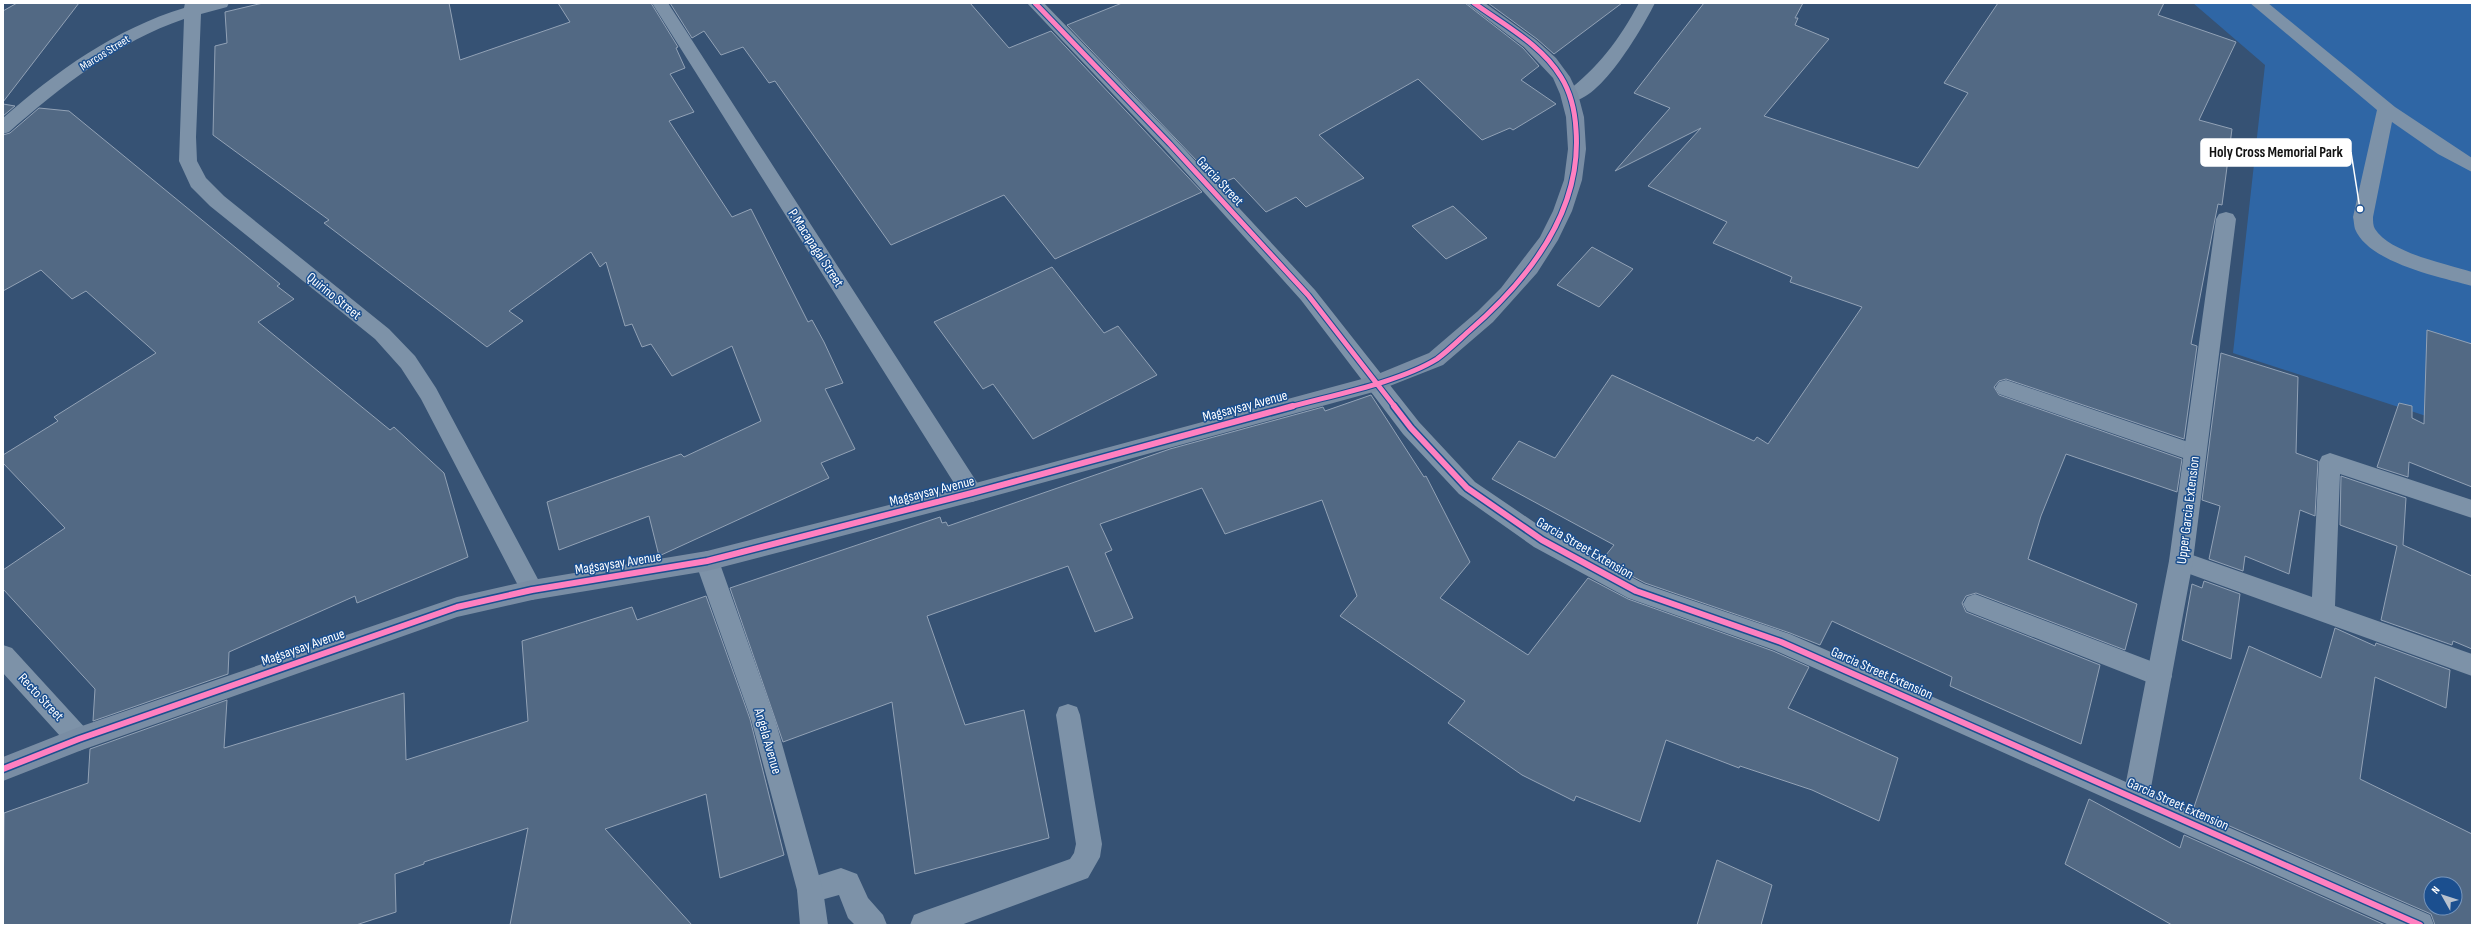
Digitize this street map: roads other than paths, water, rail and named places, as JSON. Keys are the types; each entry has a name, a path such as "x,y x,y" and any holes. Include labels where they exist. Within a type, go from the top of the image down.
{"street":[{"name":"Marcos Street","path":"3,128 49,90 100,55 144,29 193,7 221,3"},
{"name":"P. Macapagal Street","path":"660,3 972,493"},
{"name":"Garcia Street","path":"1035,3 1240,220 1308,295 1377,383"},
{"name":"Magsaysay Avenue","path":"3,769 79,738 457,607 532,590 707,561 972,493 1377,383 1436,358 1486,318 1531,265 1561,217 1576,172 1577,131 1571,97 1558,72 1533,47 1474,3"},
{"path":"1571,97 1595,80 1615,60 1630,36 1647,3"},
{"path":"2258,3 2386,108 2452,156 2472,166"},
{"name":"Quirino Street","path":"193,7 187,137 188,161 198,182 217,201 382,334 408,362 429,394 532,590"},
{"path":"2386,108 2363,217 2365,229 2372,239 2401,255 2472,279"},
{"name":"Upper Garcia Extension","path":"2136,799 2182,561 2226,218"},
{"name":"Garcia Street Extension","path":"1377,383 1411,428 1467,488 1542,540 1636,591 1781,642 2420,925"},
{"path":"2006,388 2195,454"},
{"path":"2323,612 2330,462 2472,509"},
{"name":"Angela Avenue","path":"707,561 763,719 810,890 814,925"},
{"path":"2182,561 2472,665"},
{"path":"1976,604 2160,676"},
{"name":"Recto Street","path":"3,656 79,738"},
{"path":"924,925 1079,869 1087,857 1089,844 1068,715"},
{"path":"810,890 841,881 848,883 858,908 873,925"}],"place":[{"name":"Holy Cross Memorial Park","path":"2360,209"}]}
